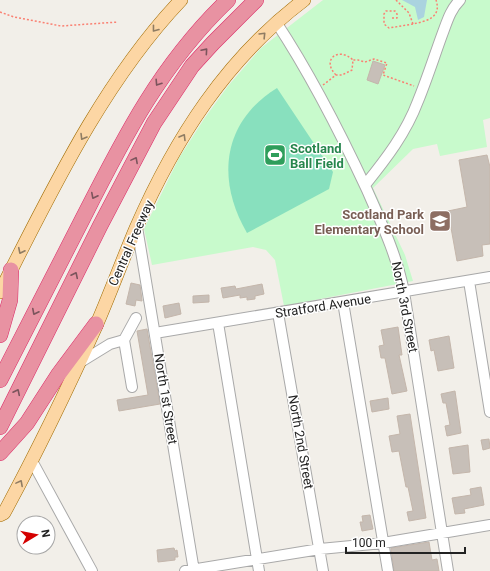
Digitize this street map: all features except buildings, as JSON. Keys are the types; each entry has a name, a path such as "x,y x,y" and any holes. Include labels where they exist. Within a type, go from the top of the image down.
{"highway":[{"path":"0,380 140,110 183,49 208,19 228,0"},
{"path":"0,427 100,226 154,123 192,66 256,0"},
{"path":"0,335 10,300 11,270"},
{"path":"0,453 27,423 58,375 96,324"}],"main road":[{"path":"0,292 47,198 112,88 141,46 162,20 181,0"},
{"name":"Central Freeway","path":"0,515 4,513 32,461 79,363 137,227 178,144 206,100 222,79 276,22 304,0"}],"street":[{"path":"365,186 389,154 407,126 446,23 452,9 460,0"},
{"name":"North 3rd Street","path":"276,22 316,89 365,186 392,248 404,292 448,571"},
{"name":"North 1st Street","path":"137,227 191,571"},
{"name":"Stratford Avenue","path":"155,334 490,278"},
{"path":"469,281 490,412"},
{"path":"343,302 388,571"},
{"name":"North 2nd Street","path":"278,313 323,571"},
{"path":"132,387 124,340 136,318"},
{"path":"218,323 259,571"},
{"path":"79,363 117,340 124,340"},
{"path":"32,461 92,571"},
{"path":"191,571 320,549 383,543 490,525"}],"path":[{"path":"396,0 409,13 413,24"},
{"path":"392,18 397,18 397,14 394,11 386,11 384,14 384,24 389,28 431,20 436,14 438,7 436,0"},
{"path":"0,12 14,17 60,26 118,22"},
{"path":"336,75 331,71 331,59 334,56 343,54 353,60 365,62 374,59 387,63 383,75 422,88"},
{"path":"316,89 336,75 342,75 352,70 353,60"}],"green space":[{"path":"323,0 490,0 490,118 483,120 487,147 440,156 437,144 413,149 373,188 405,255 413,281 284,306 275,260 266,250 253,247 152,265 144,229 179,158 204,119 228,86 261,48"},
{"name":"Scotland Ball Field","path":"277,88 333,172 329,189 247,233 237,213 231,193 228,173 230,153 235,135 245,118 259,102"}],"water":[{"path":"402,0 427,0 424,17 418,20 415,7"}],"place":[{"name":"Scotland Ball Field","path":"275,155"},
{"name":"Scotland Park Elementary School","path":"440,221"}]}
